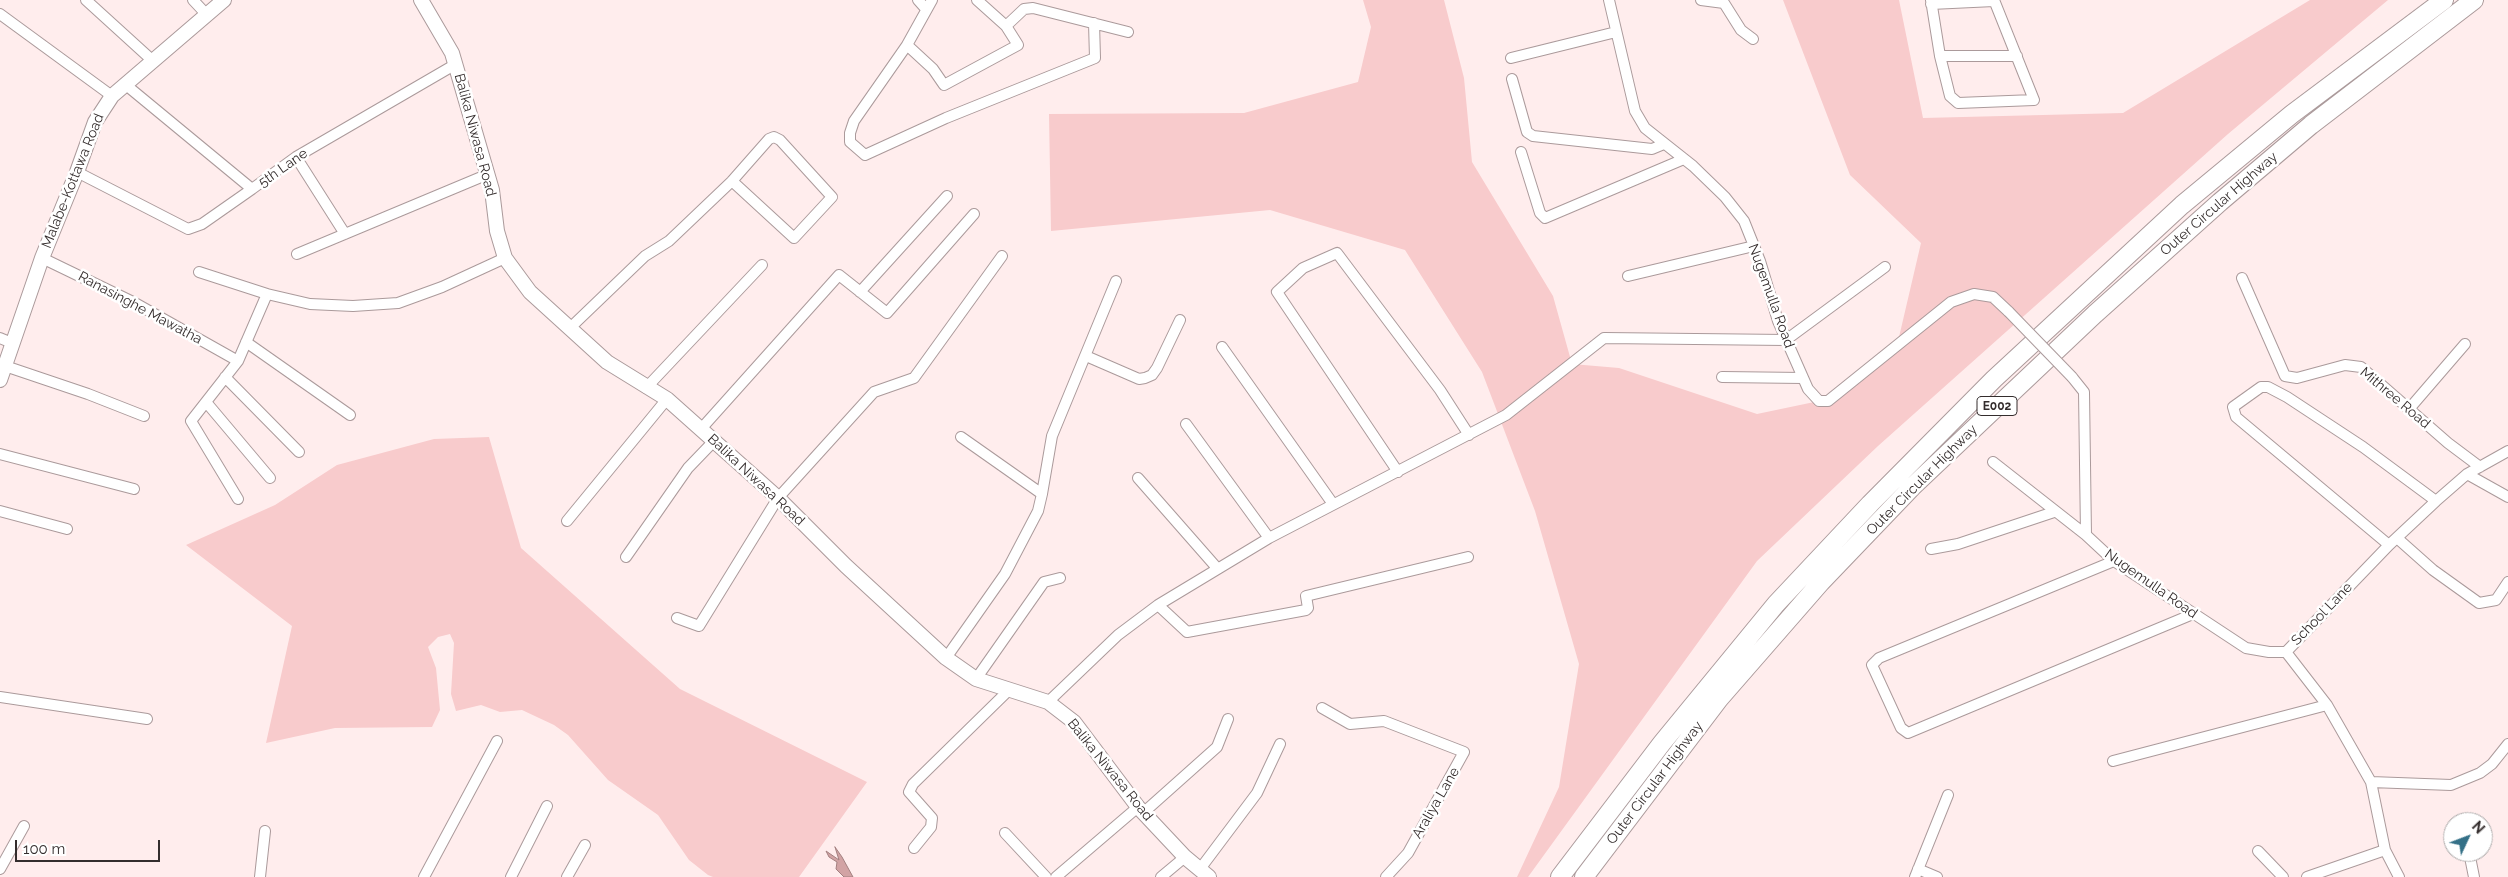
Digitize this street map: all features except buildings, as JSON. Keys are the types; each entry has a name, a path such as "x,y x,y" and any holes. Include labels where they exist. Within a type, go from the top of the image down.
{"highway":[{"name":"Outer Circular Highway","path":"1560,877 1662,743 1776,604 1870,504 1994,379 2182,205 2292,114 2444,0"},
{"name":"Outer Circular Highway","path":"1584,877 1719,699 1822,582 1912,487 2095,314 2220,202 2311,125 2474,0"}],"street":[{"path":"86,0 153,61"},
{"path":"193,0 206,15"},
{"name":"Malabe-Kottawa Road","path":"0,380 5,366 6,341 78,172 94,122 112,96 224,0"},
{"name":"Balika Niwasa Road","path":"421,0 452,53 456,64 486,175 492,190 497,232 505,258 530,292 607,362 646,388 668,399 713,442 778,498 846,566 946,658 976,679 1048,702 1074,722 1140,810 1185,857 1204,873"},
{"path":"918,0 929,4 907,45 854,121 850,133 850,142 865,155 946,118 1095,58 1094,23"},
{"path":"907,45 932,68 944,85 1018,45 1006,26 977,0"},
{"name":"Nugemulla Road","path":"1608,0 1635,111 1645,128 1684,159 1725,197 1744,221 1778,321 1808,389 1819,401 1828,401 1951,302 1974,294 1993,297 2072,377 2084,392 2086,535"},
{"path":"1701,0 1724,3 1741,30 1752,39"},
{"path":"1994,1 2034,100 1958,103 1950,96 1940,56 1931,2 1994,1"},
{"path":"1006,26 1024,9 1033,8 1128,32"},
{"path":"0,14 112,96"},
{"path":"1511,58 1616,32"},
{"path":"1940,56 2017,56"},
{"name":"5th Lane","path":"126,85 252,189 296,157 456,64"},
{"path":"1512,79 1527,132 1533,136 1652,149 1664,144"},
{"path":"570,328 645,256 670,242 732,181 768,139 774,137 780,140 832,197 794,238 732,181"},
{"path":"1521,152 1540,213 1544,218 1684,159"},
{"path":"296,157 345,234"},
{"path":"78,172 188,229 202,224 252,189"},
{"path":"297,254 486,175"},
{"path":"860,292 947,196"},
{"path":"701,429 839,275 887,313 974,214"},
{"path":"1628,276 1754,246"},
{"path":"1398,472 1277,292 1303,268 1337,253 1440,390 1469,435"},
{"path":"677,618 699,626 778,498 874,392 914,378 1002,256"},
{"name":"Ranasinghe Mawatha","path":"42,258 135,303 238,360"},
{"path":"199,272 267,294 310,304 353,306 398,303 442,287 505,258"},
{"path":"646,388 762,265"},
{"path":"1048,702 1118,635 1158,605 1269,538 1506,416 1604,338 1786,340 1885,267"},
{"name":"Mithree Road","path":"2242,278 2285,376 2296,378 2345,365 2361,367 2480,468"},
{"path":"946,658 1005,574 1038,511 1052,436 1116,281"},
{"path":"238,499 191,421 238,360 267,294"},
{"path":"1086,356 1139,378 1145,378 1152,375 1158,368 1180,320"},
{"path":"246,342 291,371 350,415"},
{"path":"2409,409 2465,344"},
{"path":"1222,346 1333,504"},
{"path":"5,366 88,394 144,416"},
{"path":"1722,376 1804,378"},
{"path":"225,377 299,452"},
{"path":"2436,501 2363,447 2287,396 2268,387 2261,388 2233,407 2236,417 2393,542 2479,603 2496,600 2508,582"},
{"path":"567,521 668,399"},
{"path":"206,402 270,478"},
{"path":"1186,424 1269,538"},
{"path":"960,437 1042,494"},
{"path":"626,557 688,468 713,442"},
{"name":"School Lane","path":"2399,877 2385,850 2371,782 2326,704 2286,652 2393,542 2436,501 2467,474 2508,451"},
{"path":"0,454 134,488"},
{"name":"Nugemulla Road","path":"1993,462 2054,512 2086,535 2114,561 2193,614 2246,648 2269,652 2286,652"},
{"path":"2467,474 2508,497"},
{"path":"1138,478 1217,568"},
{"path":"0,511 67,529"},
{"path":"1931,549 1958,544 2054,512"},
{"path":"1158,605 1187,632 1306,610 1308,608 1306,596 1468,557"},
{"path":"2114,561 1879,658 1872,665 1901,728 1908,733 2193,614"},
{"path":"976,679 1044,582 1060,578"},
{"path":"914,848 931,827 932,818 909,792 913,784 1009,690"},
{"path":"0,697 147,719"},
{"path":"2113,761 2326,704"},
{"name":"Araliya Lane","path":"1322,708 1350,724 1384,721 1464,752 1408,853 1386,877"},
{"path":"1056,877 1217,747 1228,719"},
{"path":"424,877 497,741"},
{"path":"1204,873 1257,793 1280,744"},
{"path":"2371,782 2451,785 2480,773 2492,764 2508,744"},
{"path":"1937,877 1917,873 1948,795"},
{"path":"511,877 547,806"},
{"path":"0,869 24,826"},
{"path":"260,877 265,830"},
{"path":"1005,833 1046,877"},
{"path":"566,877 585,845"},
{"path":"2307,877 2385,850"},
{"path":"2258,851 2283,877"},
{"path":"1161,877 1185,857"},
{"path":"2471,862 2474,877"}],"shaded area":[{"path":"1363,0 1444,0 1464,78 1472,162 1553,296 1572,364 1619,368 1757,414 1819,401 1896,350 1921,243 1850,175 1783,0 1899,0 1923,118 2123,113 2310,0 2388,0 2228,134 1878,446 1757,561 1528,877 1517,877 1559,787 1579,664 1535,511 1482,372 1405,250 1270,210 1051,231 1049,114 1244,113 1358,82 1371,27"},
{"path":"489,437 521,548 680,689 867,782 799,877 713,877 708,875 689,860 658,815 608,780 568,735 554,725 522,710 500,712 481,705 456,711 451,694 454,643 450,634 438,637 428,647 436,668 440,710 432,727 335,728 266,743 292,626 186,545 275,505 337,465 434,439"},
{"path":"835,847 853,877 844,877 836,869 837,862 829,857 826,851 839,860"}]}
